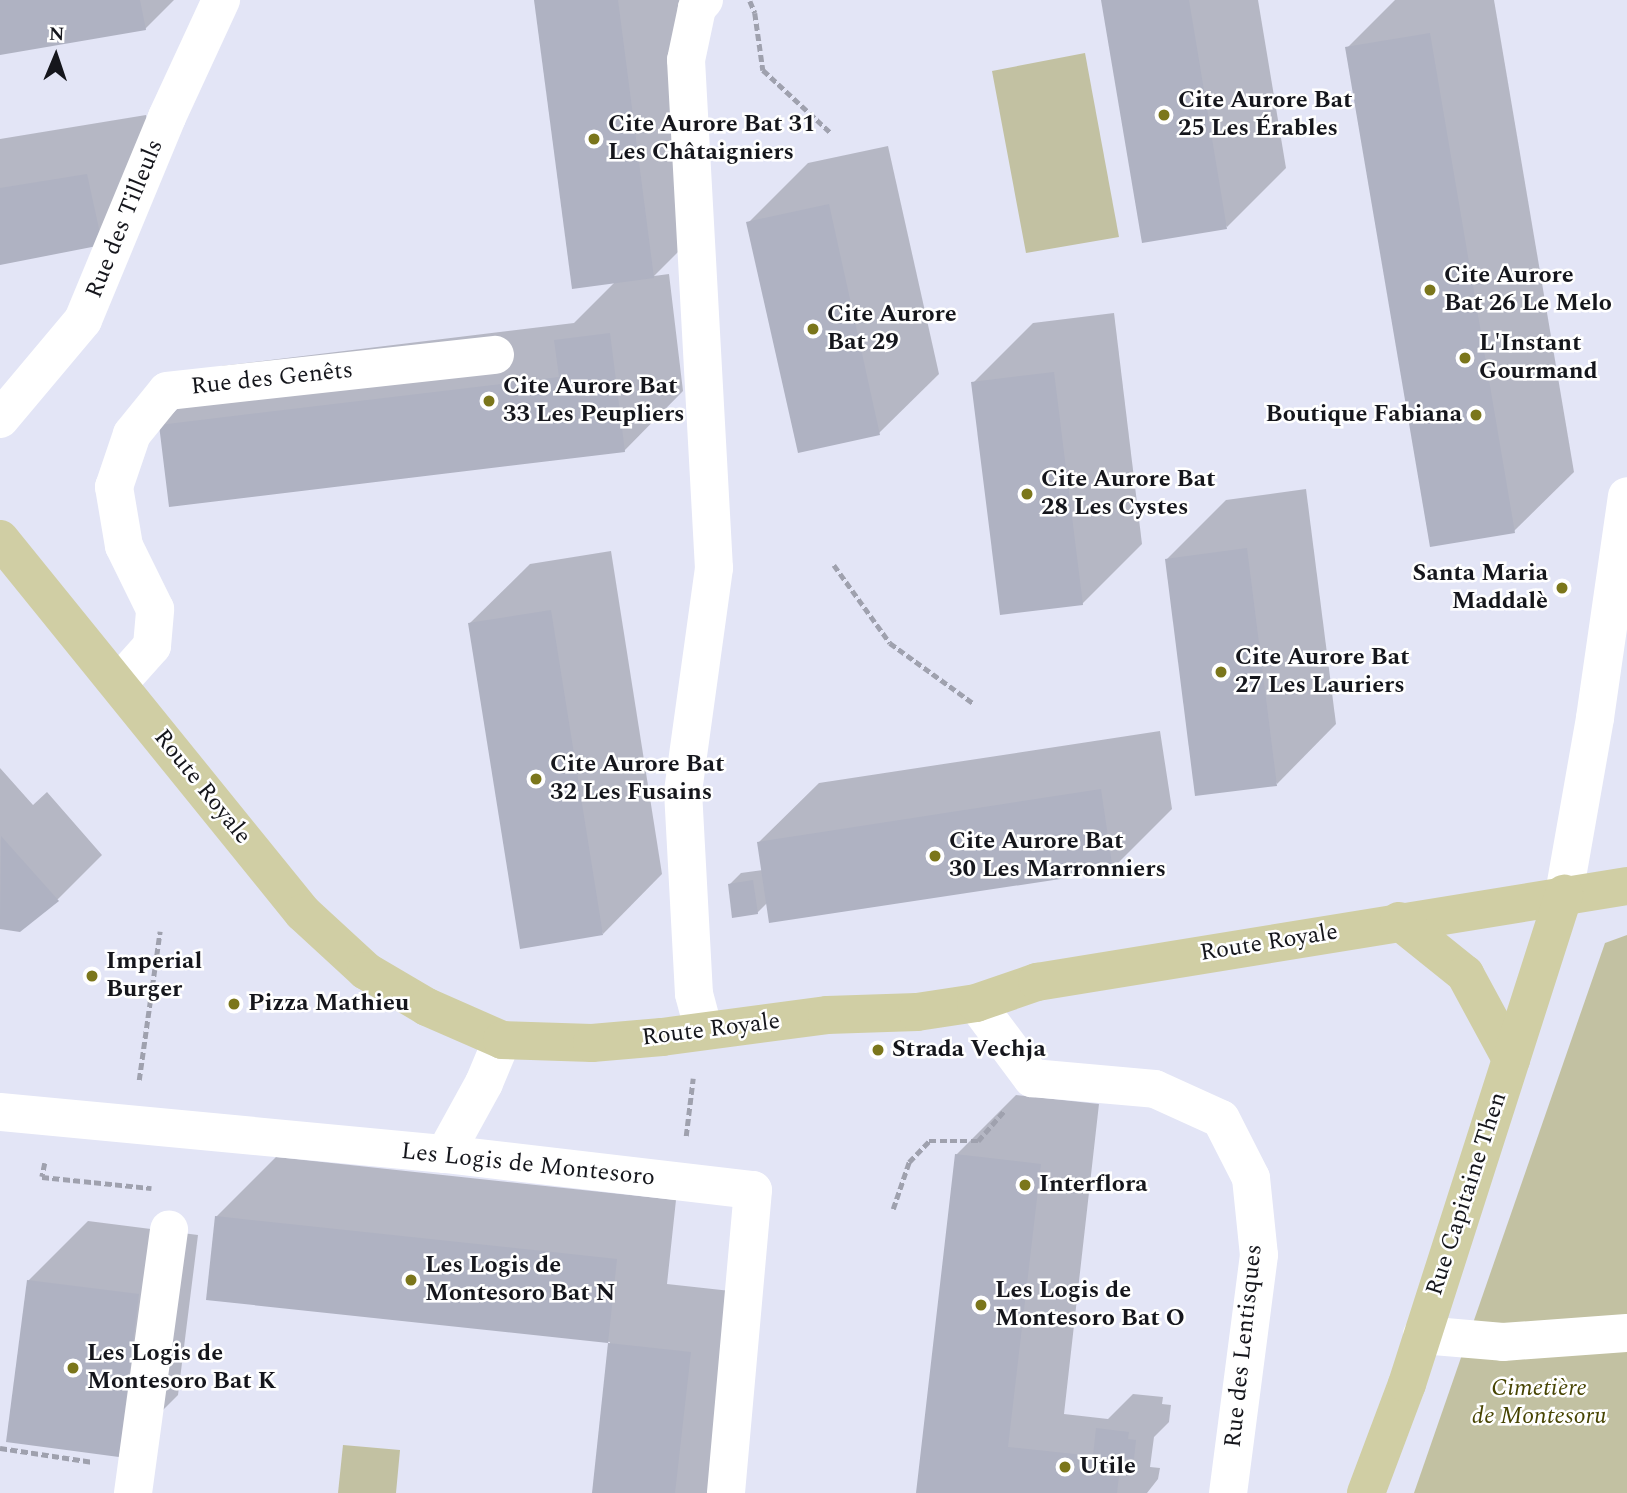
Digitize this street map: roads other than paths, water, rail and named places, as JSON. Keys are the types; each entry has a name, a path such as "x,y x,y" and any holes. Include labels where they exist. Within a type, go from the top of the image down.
{"main road":[{"name":"Route Royale","path":"0,539 312,921 366,971 427,1007 502,1040 592,1043 827,1015 917,1012 976,1003 1037,982 1564,894 1627,886"},
{"name":"Rue Capitaine Then","path":"1366,1493 1422,1335 1564,894"},
{"path":"1399,921 1465,974 1511,1059"}],"street":[{"name":"Rue des Tilleuls","path":"0,419 83,320 167,117 221,0"},
{"path":"696,1032 683,791 714,568 686,60 697,8 704,0"},
{"name":"Rue des Genêts","path":"118,684 152,646 155,609 124,545 114,486 132,433 167,391 495,355"},
{"path":"1564,894 1595,718 1627,496"},
{"name":"Rue des Lentisques","path":"976,1003 1032,1078 1155,1089 1221,1119 1251,1178 1259,1255 1228,1493"},
{"path":"445,1154 484,1083 502,1040"},
{"name":"Les Logis de Montesoro","path":"0,1112 445,1154 754,1190 726,1493"},
{"path":"134,1481 169,1229"},
{"path":"1422,1335 1503,1342 1627,1333"}],"place":[{"name":"Cite Aurore Bat 25 Les Érables","path":"1164,115"},
{"name":"Cite Aurore Bat 31 Les Châtaigniers","path":"594,139"},
{"name":"Cite Aurore Bat 26 Le Melo","path":"1430,290"},
{"name":"Cite Aurore Bat 29","path":"813,329"},
{"name":"L'Instant Gourmand","path":"1465,358"},
{"name":"Cite Aurore Bat 33 Les Peupliers","path":"489,401"},
{"name":"Boutique Fabiana","path":"1476,415"},
{"name":"Cite Aurore Bat 28 Les Cystes","path":"1027,494"},
{"name":"Santa Maria Maddalè","path":"1562,588"},
{"name":"Cite Aurore Bat 27 Les Lauriers","path":"1221,672"},
{"name":"Cite Aurore Bat 32 Les Fusains","path":"536,779"},
{"name":"Cite Aurore Bat 30 Les Marronniers","path":"935,856"},
{"name":"Imperial Burger","path":"92,976"},
{"name":"Pizza Mathieu","path":"234,1004"},
{"name":"Strada Vechja","path":"878,1050"},
{"name":"Interflora","path":"1025,1185"},
{"name":"Les Logis de Montesoro Bat N","path":"411,1280"},
{"name":"Les Logis de Montesoro Bat O","path":"981,1305"},
{"name":"Les Logis de Montesoro Bat K","path":"73,1368"},
{"name":"Utile","path":"1065,1467"}],"park label":[{"name":"Cimetière de Montesoru","path":"1539,1403"}]}
